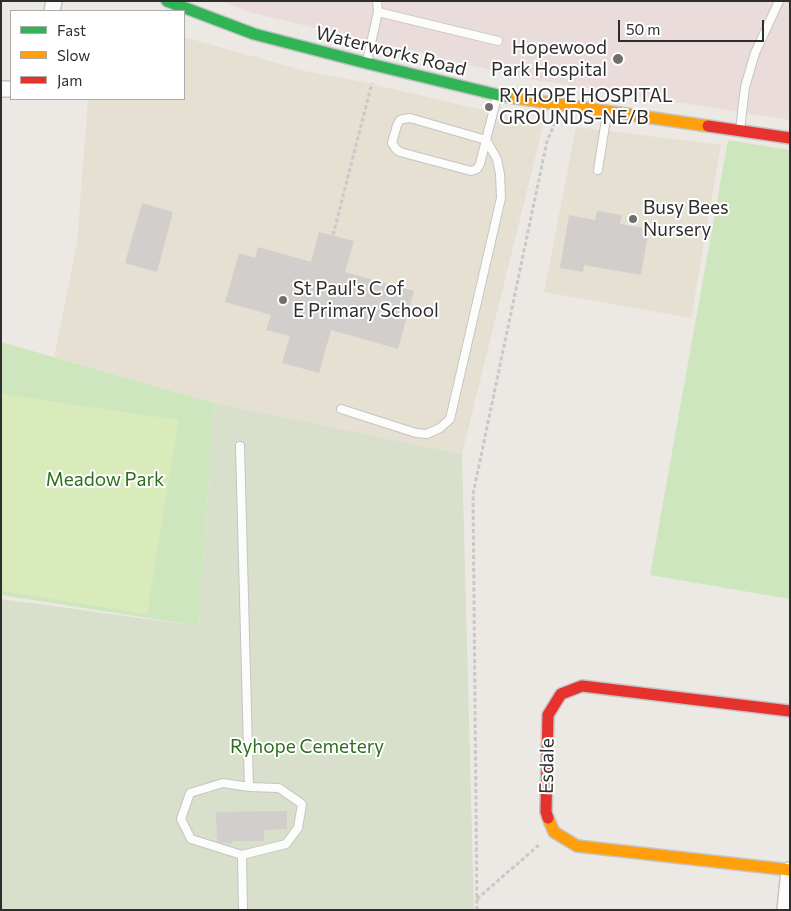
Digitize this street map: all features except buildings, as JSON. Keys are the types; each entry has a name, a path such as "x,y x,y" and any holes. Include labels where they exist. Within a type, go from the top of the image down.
{"street":[{"name":"Waterworks Road","path":"167,1 254,34 371,65 498,95 790,138"},
{"name":"Esdale","path":"554,832 546,812 548,715 561,694 582,686 790,711"},
{"path":"554,832 578,846 789,870 785,910"}],"lane":[{"path":"371,65 378,12 377,1"},
{"path":"740,131 745,87 755,53 779,1"},
{"path":"378,12 498,41"},
{"path":"341,409 416,433 427,434 440,428 450,419 501,198 500,174 496,159 486,140 410,118 400,120 392,143 400,152 471,171 476,169 480,164 486,140 498,95"},
{"path":"598,170 607,111"},
{"path":"240,446 249,787"},
{"path":"224,783 249,787 279,788 302,804 298,828 286,844 242,855 191,839 182,819 190,793 224,783"},
{"path":"242,855 242,910"}],"path":[{"path":"333,235 371,65"},
{"path":"477,910 473,494 547,141 554,128 559,105"},
{"path":"476,900 554,832"}],"shaded area":[{"name":"Hopewood Park Hospital","path":"221,1 790,1 790,120 524,78 253,13"},
{"name":"St Paul's C of E Primary School","path":"185,37 305,71 544,122 462,454 214,403 54,357 77,243 88,100 185,100"},
{"name":"Busy Bees Nursery","path":"576,127 721,145 691,318 544,292"}],"green space":[{"path":"728,140 790,150 790,599 650,575"},
{"name":"Meadow Park","path":"1,342 214,403 199,626 1,595"},
{"name":"Meadow Park","path":"1,394 179,420 147,614 1,591"},
{"name":"Ryhope Cemetery","path":"214,403 462,454 474,910 1,910 1,599 199,626"}],"traffic: fast":[{"path":"167,1 254,34 366,63 516,98"}],"traffic: slow":[{"path":"516,98 708,126"},
{"path":"548,818 554,832 577,846 790,870"}],"traffic: jam":[{"path":"708,126 790,138"},
{"path":"548,818 546,812 548,715 561,694 582,686 790,711"}],"place":[{"name":"Hopewood Park Hospital","path":"618,59"},
{"name":"RYHOPE HOSPITAL GROUNDS-NE/B","path":"489,107"},
{"name":"Busy Bees Nursery","path":"633,219"},
{"name":"St Paul's C of E Primary School","path":"283,300"}]}
